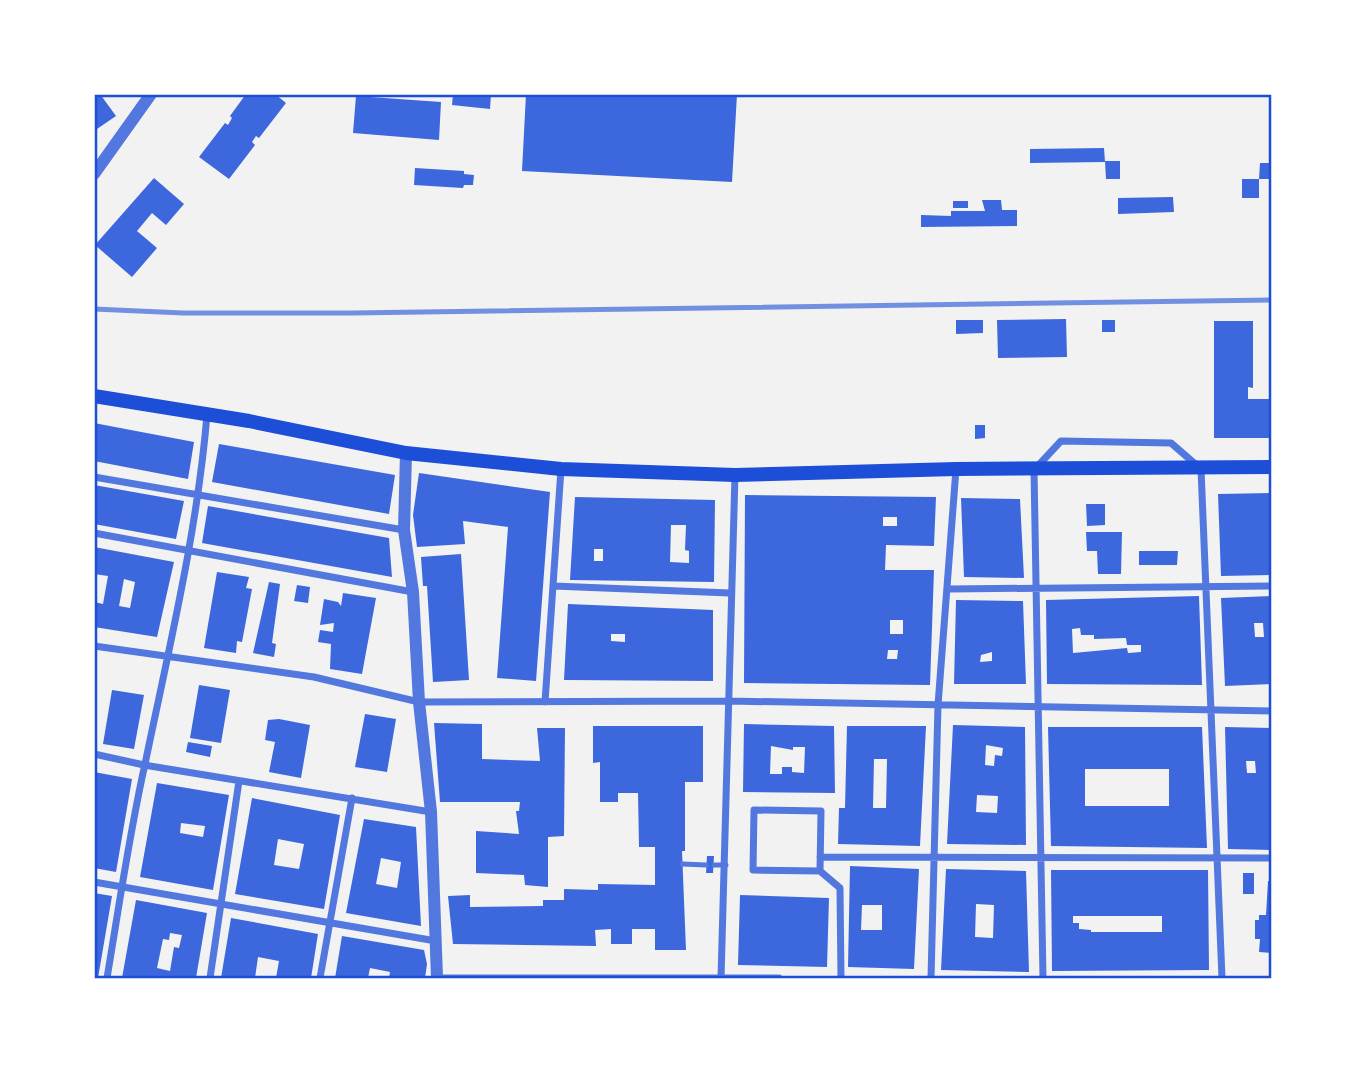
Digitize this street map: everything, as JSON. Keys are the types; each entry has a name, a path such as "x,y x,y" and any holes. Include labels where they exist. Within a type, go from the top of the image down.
{"main road":[{"path":"94,396 208,414 406,453 561,469 735,475 956,468 1034,470 1272,467"}],"street":[{"path":"94,174 151,94"},
{"path":"107,978 144,765 169,658 187,550 200,495 208,414"},
{"path":"1043,978 1034,470 1061,441 1171,443 1201,469 1222,978"},
{"path":"406,453 404,530 413,592 419,702 431,812 437,978 779,978"},
{"path":"931,978 938,705 949,589 956,468"},
{"path":"545,702 561,469"},
{"path":"721,978 735,475"},
{"path":"94,477 404,530"},
{"path":"94,533 413,592"},
{"path":"553,586 730,593"},
{"path":"949,589 1272,586"},
{"path":"94,646 314,677 419,702 729,701 1272,711"},
{"path":"94,754 144,765 431,812"},
{"path":"210,978 239,781"},
{"path":"320,978 352,798"},
{"path":"820,871 821,811 754,810 753,870 820,871 840,888 841,978"},
{"path":"820,857 1272,858"},
{"path":"94,882 219,906 436,941"}],"lane":[{"path":"682,864 726,865"}],"building":[{"path":"94,94 100,94 116,116 94,131"},
{"path":"246,94 275,94 286,103 259,138 256,136 252,142 255,145 229,179 199,157 225,123 228,125 232,118 230,116"},
{"path":"453,94 491,94 490,109 452,105"},
{"path":"526,94 737,94 732,182 522,171"},
{"path":"356,96 441,102 439,140 353,133"},
{"path":"1104,148 1105,162 1030,163 1030,149"},
{"path":"1105,161 1120,161 1120,179 1106,179"},
{"path":"1260,163 1272,163 1272,179 1259,179"},
{"path":"415,168 464,171 464,174 474,175 473,185 464,185 463,188 414,185"},
{"path":"154,178 184,204 166,225 152,213 137,231 157,248 132,277 95,245"},
{"path":"1242,179 1259,179 1259,198 1242,198"},
{"path":"1173,197 1174,212 1118,214 1118,198"},
{"path":"982,200 1001,200 1002,210 1017,210 1017,226 921,227 921,215 951,216 951,211 985,211"},
{"path":"953,201 968,201 968,208 953,208"},
{"path":"1066,319 1067,357 998,358 997,320"},
{"path":"956,320 983,320 983,333 956,334"},
{"path":"1102,320 1115,320 1115,332 1102,332"},
{"path":"1214,321 1253,321 1253,388 1248,387 1248,399 1272,399 1272,438 1214,438"},
{"path":"94,423 194,442 188,479 94,461"},
{"path":"975,425 985,425 985,438 975,439"},
{"path":"219,444 395,475 389,514 212,482"},
{"path":"419,473 550,492 536,681 497,678 508,527 463,521 465,544 417,547 413,515"},
{"path":"94,485 184,501 176,539 94,524"},
{"path":"1272,493 1272,575 1221,576 1218,494"},
{"path":"745,495 936,497 934,546 886,545 885,570 934,570 930,685 744,683","holes":["883,517 897,517 897,526 883,526","890,620 903,620 903,634 890,634","888,650 898,650 897,659 887,659"]},
{"path":"575,497 715,500 714,582 570,580","holes":["671,525 686,525 685,550 689,551 689,563 670,562","594,549 603,549 603,561 594,561"]},
{"path":"961,498 1020,499 1024,578 964,577"},
{"path":"1086,504 1105,504 1105,525 1087,526"},
{"path":"208,506 389,538 392,577 202,543"},
{"path":"1086,532 1122,532 1121,574 1098,574 1097,551 1087,551"},
{"path":"94,547 174,562 157,637 94,627 94,602 103,604 108,576 94,574","holes":["124,579 135,582 130,608 119,606"]},
{"path":"1139,551 1178,551 1177,565 1139,565"},
{"path":"461,554 469,680 433,682 427,586 423,586 421,557"},
{"path":"217,572 249,577 246,588 252,589 242,642 237,641 236,653 204,648"},
{"path":"269,582 280,584 272,643 276,644 274,657 253,653"},
{"path":"297,585 310,587 308,603 294,601"},
{"path":"343,593 376,598 362,674 330,669 331,644 318,642 320,630 333,632 334,623 320,625 324,599 338,602 341,606"},
{"path":"1199,596 1202,685 1047,684 1046,600","holes":["1080,628 1081,635 1094,635 1094,639 1126,638 1127,645 1141,645 1141,652 1128,653 1127,648 1073,653 1072,629"]},
{"path":"1272,596 1272,684 1225,686 1221,598","holes":["1254,623 1263,623 1264,637 1255,637"]},
{"path":"956,600 1023,601 1026,684 954,684","holes":["992,652 992,661 980,662 981,655"]},
{"path":"568,604 713,610 713,681 564,680","holes":["611,634 625,634 625,642 611,641"]},
{"path":"199,685 230,690 221,743 190,738"},
{"path":"112,690 144,695 134,749 103,744"},
{"path":"365,714 396,719 387,772 355,767"},
{"path":"279,719 310,725 301,778 269,772 275,742 265,740 268,720"},
{"path":"434,723 482,724 482,759 540,761 537,728 565,728 564,836 548,837 548,887 525,885 524,875 476,873 476,831 519,834 516,811 519,811 520,802 440,802"},
{"path":"744,724 834,726 835,793 743,792","holes":["771,746 793,750 793,747 805,747 804,773 792,772 792,767 782,767 782,774 770,774"]},
{"path":"953,725 1025,727 1026,845 947,844","holes":["986,745 1003,748 1002,756 995,755 994,766 985,765","977,795 998,796 997,813 976,812"]},
{"path":"593,726 703,726 703,782 685,782 685,851 682,851 686,950 655,950 655,929 632,929 632,944 611,944 611,929 595,930 596,946 453,944 448,896 470,895 470,907 543,906 543,900 564,900 564,889 598,890 598,884 655,885 655,847 639,847 638,793 618,793 618,802 600,802 600,762 593,763"},
{"path":"847,726 926,726 920,846 838,844 839,808 845,808","holes":["874,759 887,759 886,808 873,808"]},
{"path":"1048,727 1202,727 1207,848 1051,846","holes":["1085,769 1169,769 1169,806 1085,806"]},
{"path":"1225,727 1272,728 1272,850 1228,849","holes":["1246,761 1255,761 1256,773 1247,773"]},
{"path":"188,742 212,746 210,757 186,752"},
{"path":"94,772 132,779 116,872 94,868"},
{"path":"157,783 229,795 213,890 140,877","holes":["181,823 205,826 203,837 180,833"]},
{"path":"252,798 340,815 324,909 235,894","holes":["278,839 304,844 299,869 274,865"]},
{"path":"364,819 416,827 421,926 346,913","holes":["381,858 401,862 397,888 376,884"]},
{"path":"707,856 714,856 713,873 706,873"},
{"path":"850,866 919,869 914,969 848,967","holes":["862,905 882,905 882,930 861,930"]},
{"path":"946,869 1026,871 1029,972 941,970","holes":["976,904 994,905 993,938 975,937"]},
{"path":"1051,870 1208,870 1209,970 1052,971","holes":["1073,916 1162,916 1162,932 1091,932 1079,929 1079,923 1073,923"]},
{"path":"1243,873 1254,873 1254,894 1243,894"},
{"path":"1268,881 1272,881 1272,953 1259,952 1260,939 1255,939 1255,920 1259,920 1259,915 1266,915"},
{"path":"94,893 112,896 98,978 94,978"},
{"path":"740,895 829,898 827,967 738,965"},
{"path":"136,900 207,913 196,978 122,978","holes":["170,933 182,935 179,948 174,947 170,971 157,968 163,939 169,940"]},
{"path":"231,918 318,934 311,978 276,978 279,961 258,957 255,978 221,978"},
{"path":"342,936 424,950 427,964 425,978 389,978 390,972 370,968 368,978 335,978"}],"railway":[{"path":"94,309 183,313 352,313 1272,300"}]}
